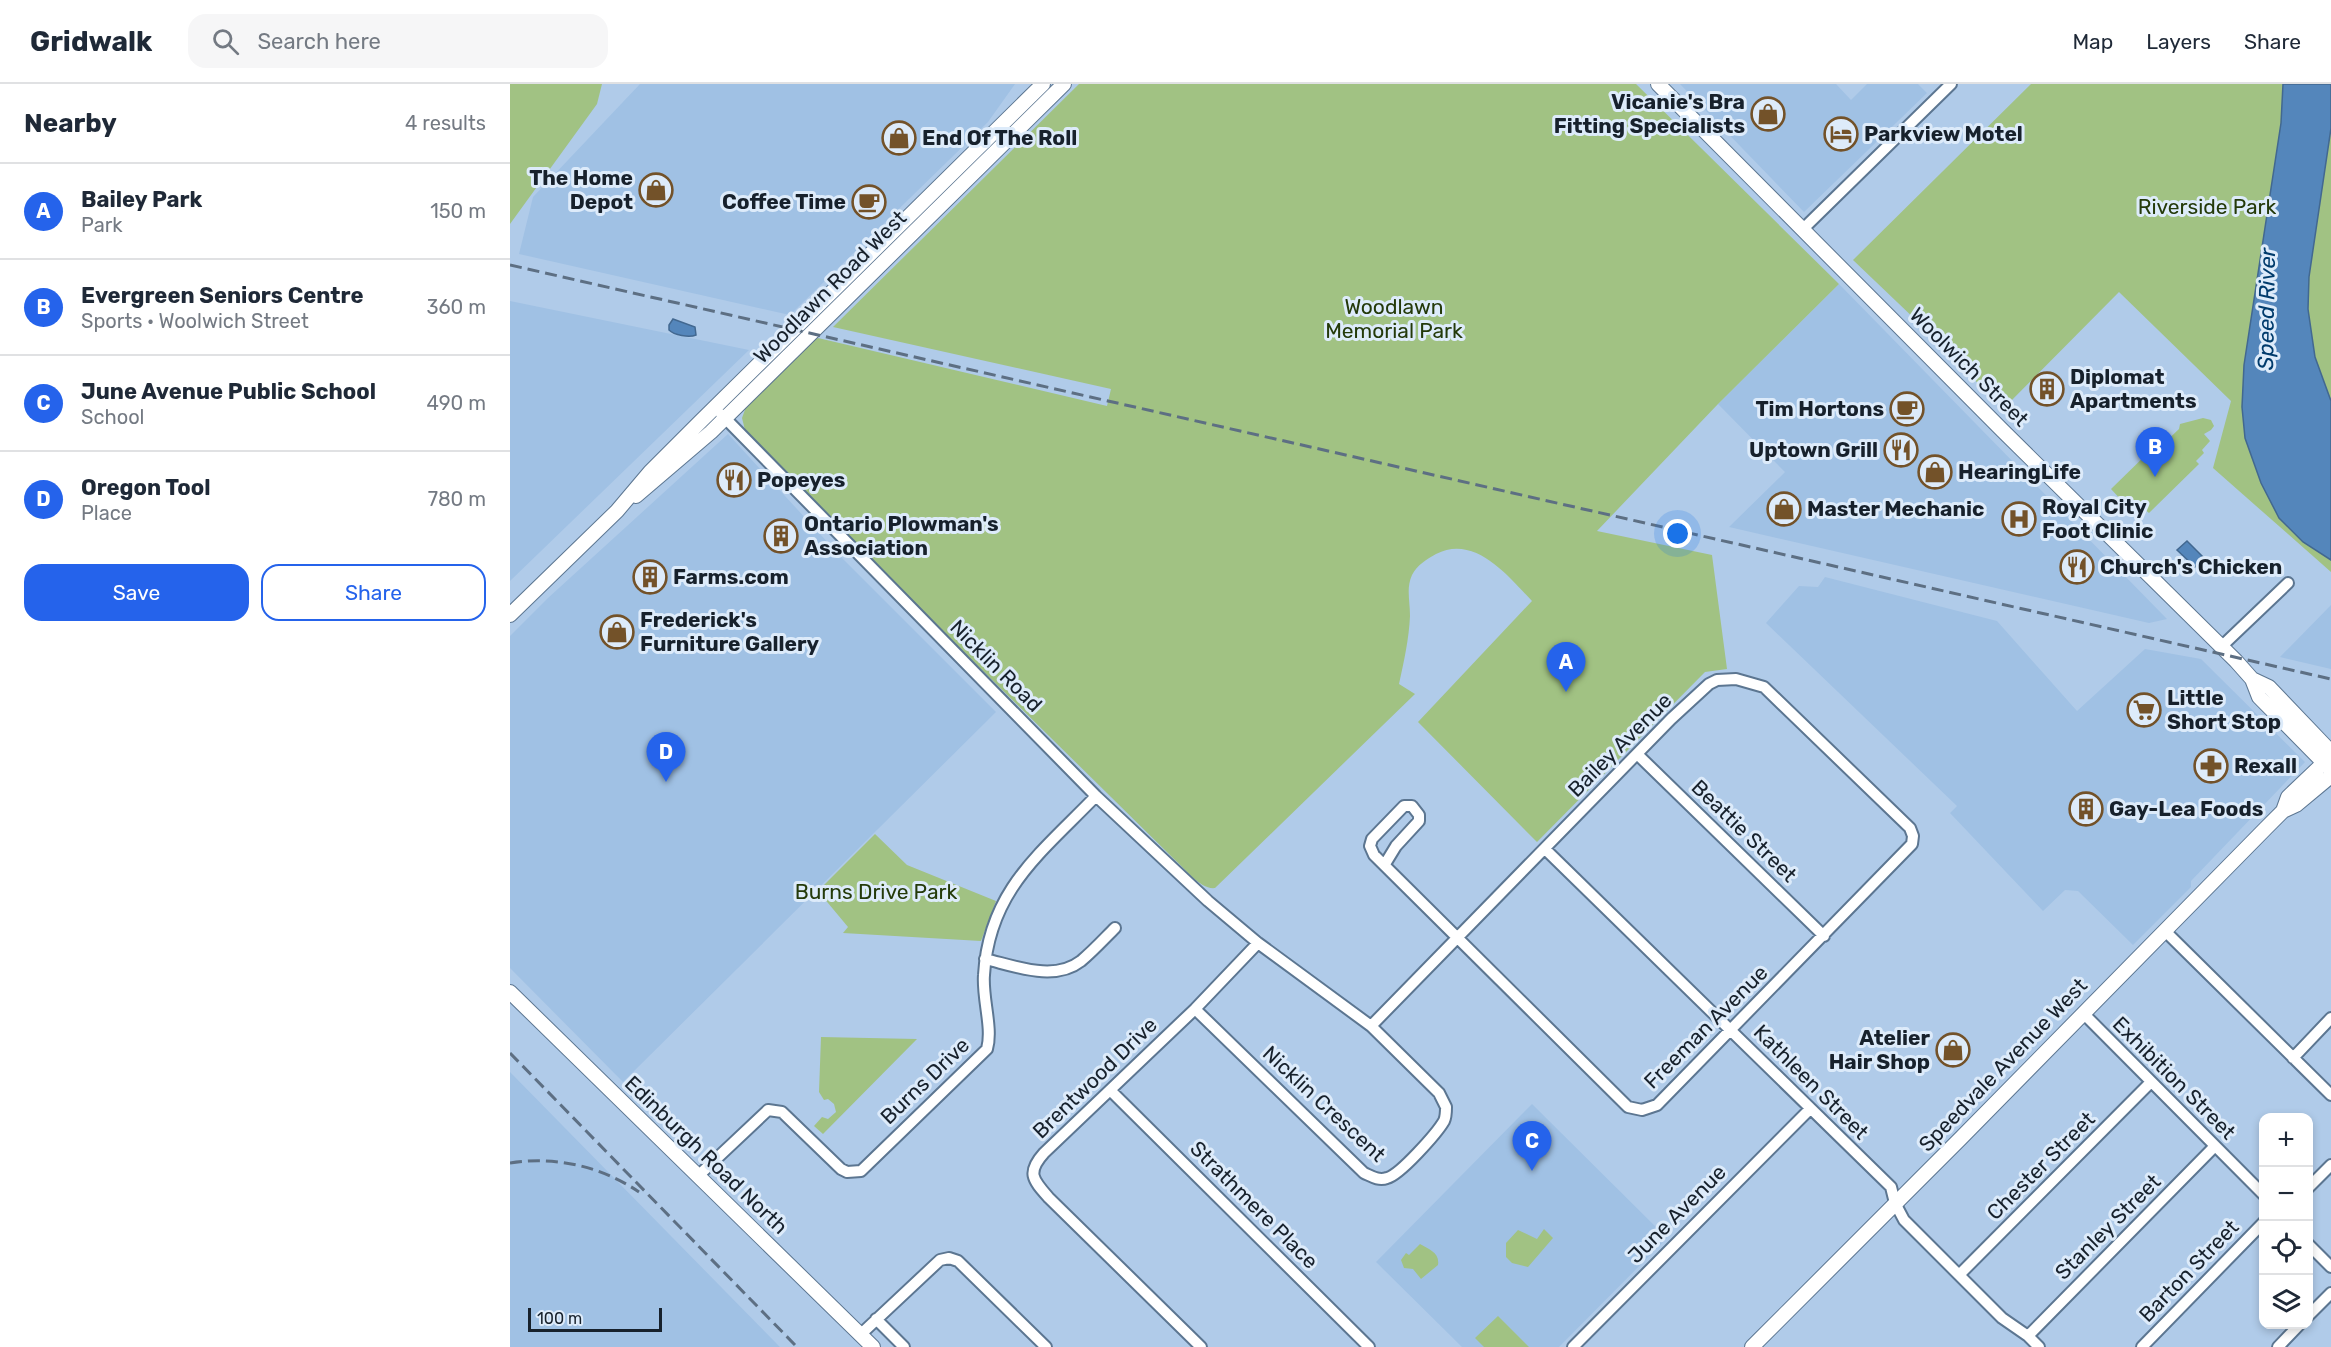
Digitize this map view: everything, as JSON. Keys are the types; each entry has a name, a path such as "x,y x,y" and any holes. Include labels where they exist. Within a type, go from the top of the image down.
{"main road":[{"name":"Woodlawn Road West","path":"617,511 650,472 1043,84"},
{"name":"Woodlawn Road West","path":"510,615 617,511 688,454 1064,84"},
{"name":"Woolwich Street","path":"1658,84 2221,647 2252,679 2259,697 2329,760"},
{"name":"Speedvale Avenue West","path":"2283,811 2288,797 2329,760"},
{"name":"Speedvale Avenue West","path":"1752,1347 2283,811 2296,805 2331,776"},
{"name":"Edinburgh Road North","path":"510,992 873,1347"}],"street":[{"path":"1803,229 1951,84"},
{"name":"Nicklin Road","path":"714,408 1096,796 1208,901 1258,943"},
{"path":"2221,647 2288,583"},
{"name":"Bailey Avenue","path":"1371,1026 1671,719 1709,684 1717,680 1747,680 1764,687 1910,828 1914,836"},
{"name":"Beattie Street","path":"1637,754 1824,936"},
{"name":"Burns Drive","path":"698,1176 731,1143 772,1109 782,1112 841,1169 847,1172 861,1171 987,1049 988,1029 983,991 985,959 992,926 1014,883 1028,865 1096,796"},
{"name":"Freeman Avenue","path":"1385,864 1396,846 1419,821 1419,815 1412,806 1404,806 1372,839 1370,846 1374,855 1628,1107 1642,1110 1657,1105 1912,844 1914,836"},
{"name":"Kathleen Street","path":"1545,849 1891,1187 1895,1203 1904,1220 2002,1318 2028,1336 2039,1347"},
{"path":"985,959 1033,970 1055,972 1081,961 1115,928"},
{"path":"2165,931 2331,1095"},
{"name":"Brentwood Drive","path":"1201,1347 1036,1183 1032,1173 1035,1163 1195,1009 1258,943"},
{"name":"Nicklin Crescent","path":"1195,1009 1364,1173 1376,1179 1386,1179 1396,1174 1412,1159 1444,1122 1446,1107 1439,1093 1371,1026 1258,943"},
{"name":"Exhibition Street","path":"2083,1013 2259,1190"},
{"path":"2293,1058 2331,1018"},
{"name":"Chester Street","path":"1959,1275 2151,1083"},
{"name":"Strathmere Place","path":"1110,1091 1369,1347"},
{"name":"June Avenue","path":"1573,1347 1810,1109"},
{"name":"Stanley Street","path":"2028,1336 2215,1146"},
{"path":"2313,1183 2331,1165"},
{"name":"Barton Street","path":"2142,1347 2259,1227"},
{"path":"2313,1249 2331,1267"},
{"path":"861,1335 940,1260 949,1258 958,1261 1046,1347"},
{"path":"2313,1311 2331,1293"},
{"path":"876,1319 904,1347"},
{"path":"2278,1347 2295,1329"}],"shaded area":[{"path":"640,84 1015,84 988,122 790,315 519,254 533,197"},
{"path":"1680,84 1836,84 1851,100 1867,84 1918,84 1927,93 1804,212"},
{"path":"1839,284 2167,619 2149,623 1729,527 1785,472 1718,404"},
{"path":"510,301 749,350 510,581"},
{"path":"728,434 843,559 996,712 623,1082 510,968 510,636 548,598"},
{"path":"1825,577 1997,621 2077,711 2145,649 2201,659 2305,762 2191,881 2191,887 2133,945 2078,891 2065,890 2043,911 1950,813 1957,806 1766,623 1799,586 1818,587"},
{"path":"2331,605 2331,669 2280,657"},
{"path":"510,1072 777,1344 780,1347 510,1347"},
{"path":"1532,1104 1667,1238 1559,1347 1462,1347 1376,1262"}],"green space":[{"path":"510,84 602,84 597,104 510,224"},
{"name":"Woodlawn Memorial Park","path":"1079,84 1636,84 1839,284 1718,404 1597,531 1712,555 1727,669 1705,672 1537,842 1418,722 1532,601 1501,570 1477,553 1464,549 1450,549 1426,560 1412,575 1409,590 1409,633 1399,684 1415,694 1215,888 1210,888 1188,873 857,547 745,430 742,418 746,407 812,341 818,338 1107,406 1111,389 833,327"},
{"name":"Riverside Park","path":"2031,84 2331,84 2331,572 2213,468 2231,401 2119,292 2003,409 1919,323 1853,260"},
{"path":"2203,418 2211,420 2214,426 2204,434 2210,441 2202,450 2204,453 2196,461 2199,464 2149,513 2143,508 2135,515 2111,489 2154,447 2157,450 2179,429 2180,424"},
{"name":"Burns Drive Park","path":"875,834 907,865 996,901 981,941 843,933 848,927 818,891"},
{"path":"821,1037 917,1039 823,1134 814,1126 822,1117 828,1119 836,1112 834,1104 828,1099 824,1100 819,1092"},
{"path":"1544,1229 1553,1238 1528,1267 1512,1263 1506,1257 1506,1243 1518,1230 1537,1239"},
{"path":"1420,1244 1433,1252 1438,1261 1438,1265 1421,1279 1413,1269 1404,1268 1401,1260 1406,1253 1409,1255"},
{"path":"1498,1316 1529,1347 1484,1347 1475,1338"}],"water":[{"name":"Speed River","path":"2283,84 2331,84 2331,128 2309,277 2308,309 2315,357 2331,401 2331,560 2303,542 2279,518 2261,483 2245,438 2242,407 2244,365 2281,123"},
{"path":"673,319 695,327 696,335 686,336 671,332 669,325"},
{"path":"2187,541 2204,558 2195,567 2177,550"}],"railway":[{"path":"510,265 2331,679"},
{"path":"510,1053 797,1347"},
{"path":"510,1163 544,1161 577,1165 609,1176 639,1192"}],"place":[{"name":"Vicanie's Bra Fitting Specialists","path":"1768,114"},
{"name":"Parkview Motel","path":"1841,134"},
{"name":"End Of The Roll","path":"899,138"},
{"name":"The Home Depot","path":"656,190"},
{"name":"Coffee Time","path":"869,202"},
{"name":"Diplomat Apartments","path":"2047,389"},
{"name":"Tim Hortons","path":"1907,409"},
{"name":"Uptown Grill","path":"1901,450"},
{"name":"HearingLife","path":"1935,472"},
{"name":"Evergreen Seniors Centre","path":"2155,477"},
{"name":"Popeyes","path":"734,480"},
{"name":"Master Mechanic","path":"1784,509"},
{"name":"Royal City Foot Clinic","path":"2019,519"},
{"name":"Ontario Plowman's Association","path":"781,536"},
{"name":"Church's Chicken","path":"2077,567"},
{"name":"Farms.com","path":"650,577"},
{"name":"Frederick's Furniture Gallery","path":"617,632"},
{"name":"Bailey Park","path":"1566,692"},
{"name":"Little Short Stop","path":"2144,710"},
{"name":"Rexall","path":"2211,766"},
{"name":"Oregon Tool","path":"666,782"},
{"name":"Gay-Lea Foods","path":"2086,809"},
{"name":"Atelier Hair Shop","path":"1953,1050"},
{"name":"June Avenue Public School","path":"1532,1171"}]}
